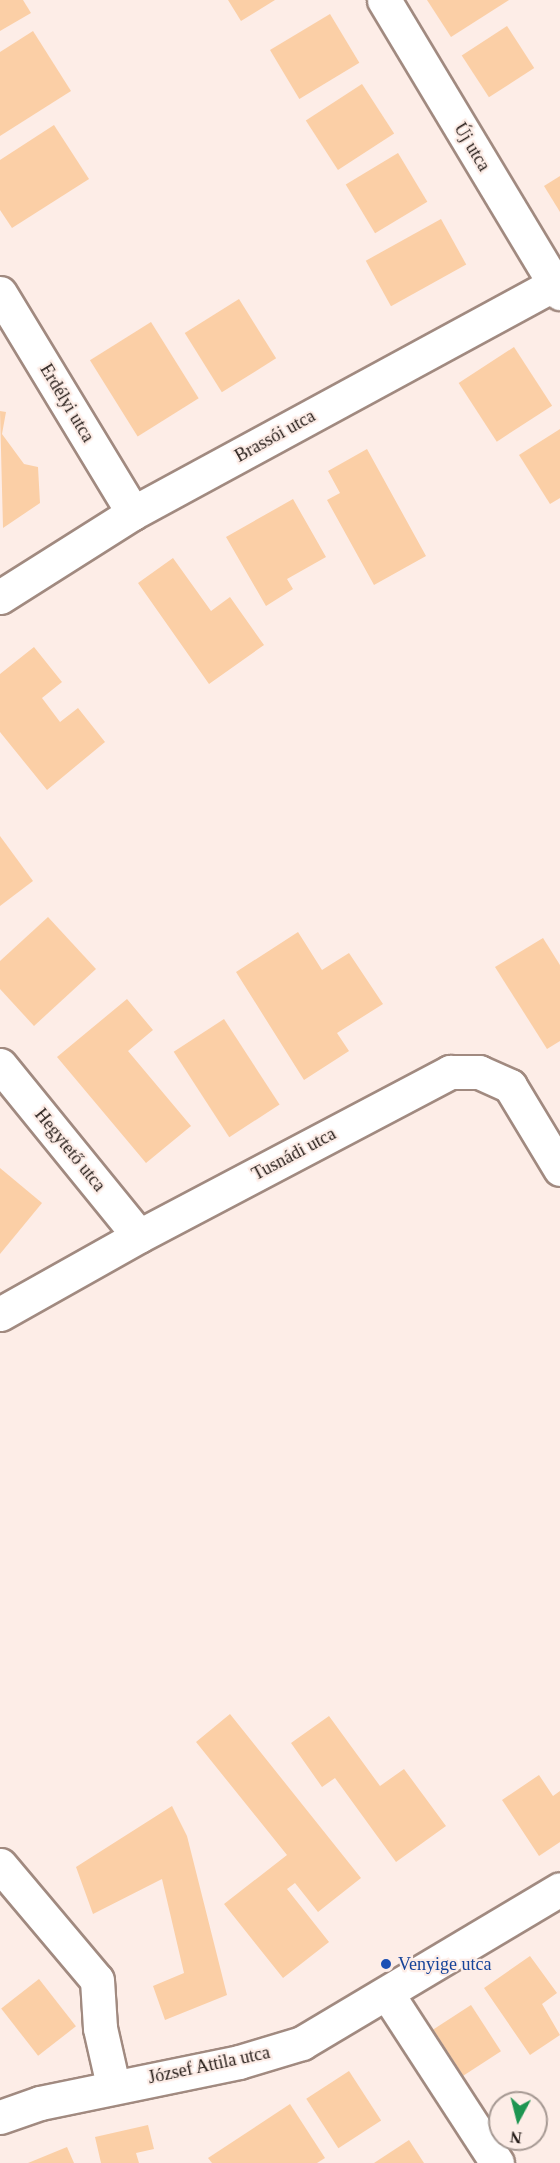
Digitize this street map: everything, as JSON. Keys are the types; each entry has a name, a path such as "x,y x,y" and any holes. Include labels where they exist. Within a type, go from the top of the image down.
{"street":[{"name":"Új utca","path":"384,0 557,289"},
{"name":"Brassói utca","path":"0,597 133,513 557,289"},
{"name":"Erdélyi utca","path":"0,294 133,513"},
{"name":"Hegytető utca","path":"0,1065 139,1236"},
{"name":"Tusnádi utca","path":"0,1314 139,1236 450,1072 479,1072 510,1086 560,1169"},
{"path":"0,1865 97,1980 100,2028 113,2085"},
{"name":"József Attila utca","path":"0,2117 113,2085 239,2062 302,2043 388,1995 560,1889"},
{"path":"388,1995 496,2163"}],"building":[{"path":"0,0 23,0 31,13 0,31"},
{"path":"228,0 275,0 241,21"},
{"path":"427,0 509,0 451,37"},
{"path":"330,14 359,63 299,99 270,50"},
{"path":"507,26 534,68 489,97 462,55"},
{"path":"33,31 71,91 0,136 0,52"},
{"path":"362,84 394,133 338,170 306,120"},
{"path":"54,125 89,179 12,228 0,210 0,160"},
{"path":"398,153 427,202 375,233 346,184"},
{"path":"560,176 560,212 544,186"},
{"path":"441,219 466,264 391,306 366,261"},
{"path":"239,299 276,358 222,392 185,333"},
{"path":"151,322 199,398 138,436 90,360"},
{"path":"514,347 552,406 497,442 459,383"},
{"path":"0,411 6,412 2,434 24,464 38,467 40,503 3,528"},
{"path":"560,429 560,498 550,504 519,455"},
{"path":"367,449 426,556 374,585 327,500 340,493 328,471"},
{"path":"293,499 326,557 287,579 293,589 266,606 226,537"},
{"path":"173,558 211,611 230,597 264,645 209,684 138,583"},
{"path":"34,647 62,682 42,698 60,722 78,708 105,742 47,790 0,732 0,674"},
{"path":"0,836 33,881 0,906"},
{"path":"48,917 96,969 34,1026 0,989 0,961"},
{"path":"298,932 322,970 349,953 383,1004 337,1033 349,1051 304,1080 236,972"},
{"path":"543,938 560,965 560,1041 547,1049 495,967"},
{"path":"127,999 153,1030 128,1051 191,1126 146,1163 57,1057"},
{"path":"224,1019 280,1105 229,1137 174,1052"},
{"path":"0,1168 42,1203 0,1254"},
{"path":"230,1714 361,1878 318,1912 295,1883 287,1889 329,1942 283,1978 224,1904 287,1855 196,1742"},
{"path":"329,1716 380,1786 404,1769 446,1826 396,1862 335,1778 322,1787 291,1743"},
{"path":"539,1775 553,1796 560,1791 560,1842 539,1856 502,1800"},
{"path":"172,1806 187,1836 227,1995 165,2020 153,1986 184,1973 162,1879 93,1914 76,1867"},
{"path":"530,1956 557,1993 542,2004 560,2035 530,2055 484,1988"},
{"path":"39,1979 76,2026 38,2056 1,2009"},
{"path":"471,2005 501,2051 463,2076 433,2030"},
{"path":"349,2071 381,2120 338,2148 306,2099"},
{"path":"290,2104 325,2158 317,2163 212,2163 208,2158"},
{"path":"148,2125 154,2149 136,2153 139,2163 101,2163 95,2137"},
{"path":"409,2140 424,2163 374,2163"},
{"path":"67,2147 74,2163 28,2163"}],"place":[{"name":"Venyige utca","path":"386,1964"}]}
